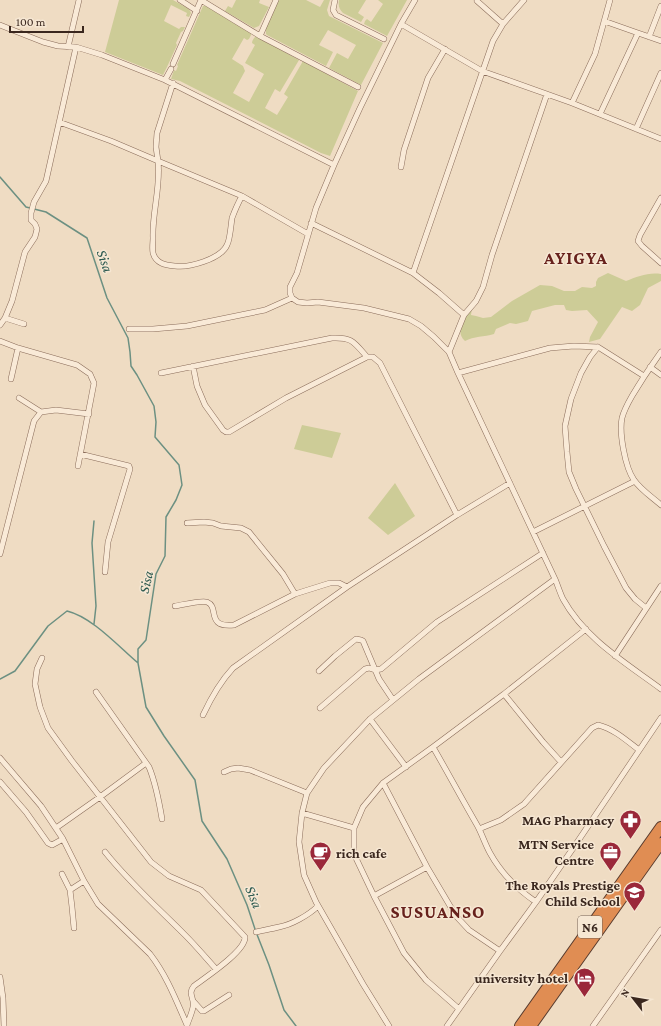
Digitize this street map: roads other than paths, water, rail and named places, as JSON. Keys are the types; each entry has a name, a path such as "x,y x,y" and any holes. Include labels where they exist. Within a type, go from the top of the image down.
{"highway":[{"name":"N6","path":"520,1026 661,827"},
{"name":"N6","path":"531,1026 661,843"}],"street":[{"path":"68,47 79,0"},
{"path":"180,0 197,11"},
{"path":"165,80 201,0 211,2 260,36 358,87"},
{"path":"260,36 276,0"},
{"path":"335,0 332,10 336,15 384,39"},
{"path":"415,0 400,24 334,165 316,208 299,267 290,287 290,293 292,298 298,302 318,302 364,308 409,319 421,326 449,352 563,598 577,619 600,643 615,656 661,689"},
{"path":"477,0 503,24"},
{"path":"413,273 493,41 503,24 524,0"},
{"path":"572,103 595,54 610,0"},
{"path":"649,37 661,6"},
{"path":"604,21 661,41"},
{"path":"400,24 482,72 572,103 661,139"},
{"path":"0,25 43,42 58,46 76,47 165,80 334,165"},
{"path":"600,114 638,33"},
{"path":"0,324 5,318 12,301 25,252 35,237 36,229 35,224 31,220 31,212 34,202 46,181 76,47"},
{"path":"401,168 404,150 428,78 445,49"},
{"path":"636,128 661,73"},
{"path":"173,84 157,134 157,194 152,226 153,252 159,262 178,266 195,265 217,256 227,245 232,218 242,196"},
{"path":"449,352 464,315 476,301 483,287 492,255 547,94"},
{"path":"59,122 111,141 242,196 308,234"},
{"path":"661,198 638,241 661,263"},
{"path":"311,223 413,273 464,315"},
{"path":"129,329 153,329 186,326 265,310 292,298"},
{"path":"5,318 24,324"},
{"path":"161,373 332,338 349,339 355,343 367,357"},
{"path":"0,341 77,366 90,374 94,383 78,466"},
{"path":"458,373 550,348 574,346 598,347 644,376"},
{"path":"598,347 590,357 581,373 571,399 565,426 566,452 569,472 604,546 626,588 635,599 646,608"},
{"path":"11,379 18,348"},
{"path":"661,352 644,376 625,408 621,430 623,451 630,473 635,481 661,505"},
{"path":"193,366 197,386 206,405 223,430 229,432 286,398 367,357 373,357 380,362 457,515"},
{"path":"650,367 661,375"},
{"path":"19,398 41,412 56,410 89,414"},
{"path":"0,554 34,422 41,412"},
{"path":"80,454 129,466 130,470 108,542 105,572"},
{"path":"533,532 635,481"},
{"path":"203,715 209,701 233,668 347,587 457,515 510,483"},
{"path":"187,523 213,523 221,526 240,528 249,532 283,574 295,594"},
{"path":"320,708 365,669 381,669 437,622 543,553"},
{"path":"389,1026 318,906 304,875 299,842 302,813 307,794 324,768 370,719 419,679 555,579"},
{"path":"175,606 203,601 208,602 211,605 215,619 219,624 225,626 234,625 295,594 330,582 339,583 347,587"},
{"path":"615,656 661,586"},
{"path":"459,1009 426,980 404,952 374,896 354,854 354,828 363,807 383,783 433,748 586,629"},
{"path":"319,671 356,639 359,639 363,641 379,678 393,700"},
{"path":"42,658 36,669 35,684 40,707 48,728 72,761 151,862 169,876 201,890 245,937 243,945 230,958 194,986 191,993 194,1002 202,1011 229,996"},
{"path":"96,692 146,763 154,778 162,819"},
{"path":"504,694 561,762"},
{"path":"447,1026 500,950 536,902 661,718"},
{"path":"370,719 406,767"},
{"path":"479,829 501,820 524,804 592,728 598,724 617,733 639,750"},
{"path":"433,748 479,829 490,853 501,870 514,884 536,902"},
{"path":"0,758 41,806 56,828 98,904 150,954 157,964 170,987 187,1026"},
{"path":"56,828 146,763"},
{"path":"224,772 238,768 250,770 307,794"},
{"path":"0,782 26,812 48,843 52,845 63,839"},
{"path":"383,783 427,867 456,916 469,930 500,950"},
{"path":"302,813 354,828"},
{"path":"105,852 121,872 216,969"},
{"path":"374,896 427,867"},
{"path":"62,874 70,890 74,928"},
{"path":"70,890 84,881"},
{"path":"256,932 263,929 288,924 313,911 318,906"},
{"path":"593,1026 661,930"},
{"path":"0,977 3,998 4,1026"},
{"path":"187,1026 194,1002"}],"waterway":[{"name":"Sisa","path":"0,177 26,207 30,208"},
{"name":"Sisa","path":"34,209 46,212 87,238 107,298 128,338 131,366 154,406 156,422 155,437 179,465 182,485 176,500 166,517 165,556 156,574 146,640 138,649 138,663 146,707 164,736 195,780 202,821 227,859 247,905 284,1010 296,1026"},
{"path":"94,521 92,543 96,606 94,624"},
{"path":"0,679 15,671 48,626 67,611 86,619 138,663"}],"place":[{"name":"MAG Pharmacy","path":"630,840"},
{"name":"rich cafe","path":"320,872"},
{"name":"MTN Service Centre","path":"610,872"},
{"name":"The Royals Prestige Child School","path":"635,912"},
{"name":"university hotel","path":"584,998"}],"district":[{"name":"AYIGYA","path":"576,258"},
{"name":"SUSUANSO","path":"438,912"}]}
